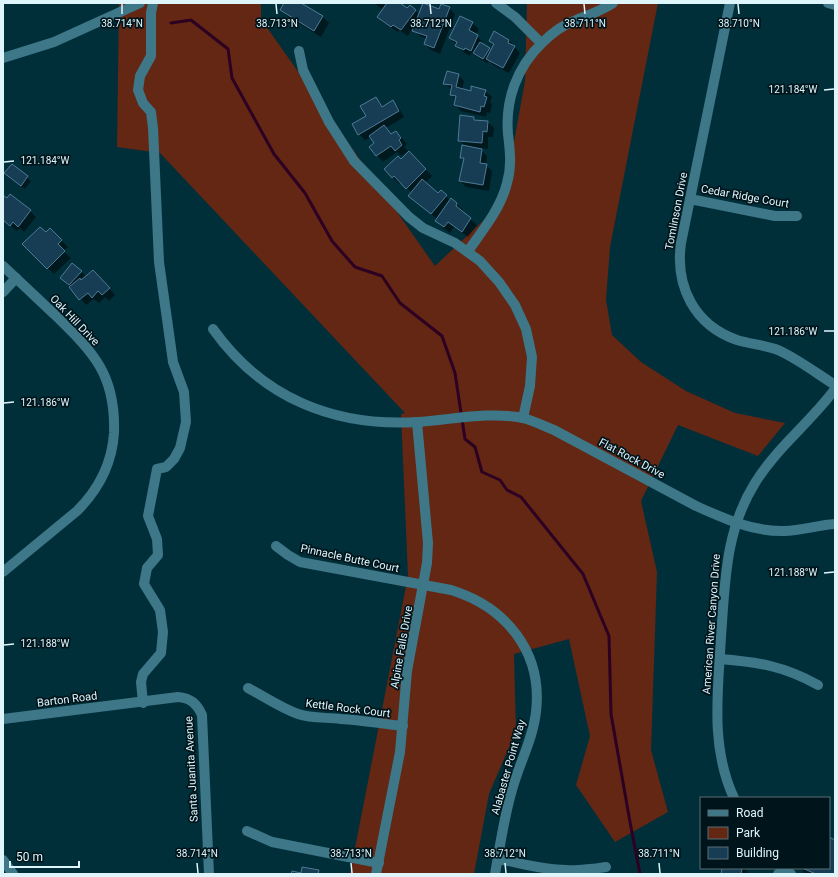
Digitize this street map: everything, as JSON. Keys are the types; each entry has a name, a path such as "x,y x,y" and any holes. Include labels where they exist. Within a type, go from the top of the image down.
{"street":[{"path":"3,58 54,42 140,3"},
{"path":"139,703 142,674 161,653 163,632 160,610 144,584 148,568 158,555 157,539 148,516 157,469 166,467 174,458 180,448 186,422 184,392 173,362 159,262 151,112 143,102 138,90 140,76 151,56 151,13 153,3"},
{"path":"496,3 515,17 541,43"},
{"path":"468,251 495,212 508,182 510,166 508,122 510,100 521,69 541,43 566,25 596,13 613,3"},
{"name":"Tomlinson Drive","path":"730,3 681,243 679,260 683,287 696,310 707,323 722,333 738,340 762,345 783,353 835,385"},
{"path":"828,3 835,5"},
{"path":"299,51 306,77 329,122 354,161 409,217 423,228 455,242 480,261 499,282 515,305 526,329 532,357 530,386 523,418"},
{"name":"Cedar Ridge Court","path":"690,199 775,216 797,216"},
{"name":"Oak Hill Drive","path":"3,266 79,338 92,353 107,381 112,398 114,415 113,449 109,463 97,488 77,511 3,572"},
{"path":"3,292 16,278"},
{"name":"Flat Rock Drive","path":"213,330 247,368 267,384 306,406 327,413 369,421 416,422 446,418 495,415 523,418 554,430 696,506 736,522 769,531 798,530 835,524"},
{"name":"American River Canyon Drive","path":"734,797 725,772 717,729 726,566 730,544 736,522 748,496 767,464 781,447 824,404 835,389"},
{"name":"Alpine Falls Drive","path":"376,874 400,752 407,671 427,563 428,542 416,422"},
{"name":"Pinnacle Butte Court","path":"276,546 300,562 424,585"},
{"name":"Alabaster Point Way","path":"424,585 464,594 493,610 502,618 519,639 531,664 536,687 536,712 533,727 511,792 495,874"},
{"path":"720,659 766,664 792,672 818,685"},
{"name":"Kettle Rock Court","path":"248,688 287,710 314,718 342,719 403,726"},
{"name":"Santa Juanita Avenue","path":"139,703 178,697 186,698 196,704 202,716 209,874"},
{"name":"Barton Road","path":"3,719 139,703"},
{"path":"247,832 272,842 379,863"},
{"path":"498,859 545,868 565,870 584,870 606,867"},
{"path":"3,860 13,874"}],"green space":[{"path":"119,3 261,3 261,19 435,266 503,202 525,81 527,3 658,3 610,247 606,300 612,335 641,362 686,391 735,413 785,423 758,456 678,425 641,501 657,572 651,750 668,812 615,842 576,785 590,736 569,639 514,654 516,731 489,794 474,874 350,874 408,576 401,414 405,413 160,153 117,147"}],"building":[{"path":"284,3 301,3 323,16 314,31 280,10"},
{"path":"387,3 400,3 407,8 410,5 416,10 401,30 393,25 391,27 377,17"},
{"path":"423,3 439,9 441,4 450,7 434,48 424,44 427,36 412,31"},
{"path":"460,16 473,22 469,30 478,35 471,51 455,46 457,42 449,38"},
{"path":"494,31 509,40 508,43 515,46 503,68 486,59 494,44 489,41"},
{"path":"480,42 490,48 483,59 473,53"},
{"path":"447,71 459,74 456,87 471,91 471,86 486,90 484,96 487,97 484,107 481,106 480,112 454,105 456,96 450,95 452,85 443,84"},
{"path":"376,97 382,107 393,100 399,111 358,135 352,124 366,116 360,106"},
{"path":"460,115 474,117 474,120 488,121 487,132 483,131 482,143 458,141"},
{"path":"384,125 391,134 396,131 401,138 399,140 402,145 395,151 391,146 376,156 369,147 374,143 369,136"},
{"path":"462,145 482,149 480,163 487,164 483,185 459,181 464,158 460,158"},
{"path":"409,151 426,169 406,189 394,176 392,178 384,169 398,156 401,159"},
{"path":"12,164 28,176 21,186 4,173"},
{"path":"422,179 438,193 441,190 447,195 431,214 408,196"},
{"path":"10,194 31,210 18,227 13,222 10,226 3,220 3,195 7,198"},
{"path":"451,198 457,203 456,206 471,218 462,232 448,222 444,227 435,221"},
{"path":"40,227 46,232 50,228 62,240 58,244 65,251 47,269 22,244"},
{"path":"72,263 82,271 69,285 60,278"},
{"path":"93,270 110,288 102,295 98,291 92,298 88,293 79,300 69,287 80,278 81,280"},
{"path":"830,838 835,840 835,874 816,874 804,869 830,869"},
{"path":"302,867 319,870 318,874 291,874 292,871 301,873"},
{"path":"722,869 742,869 741,874 721,874"}],"waterway":[{"path":"171,23 191,20 228,49 232,78 274,154 305,193 332,241 355,267 382,276 400,303 442,336 455,373 465,439 475,447 482,472 500,480 507,490 521,497 583,574 609,636 611,714 640,874"}]}
